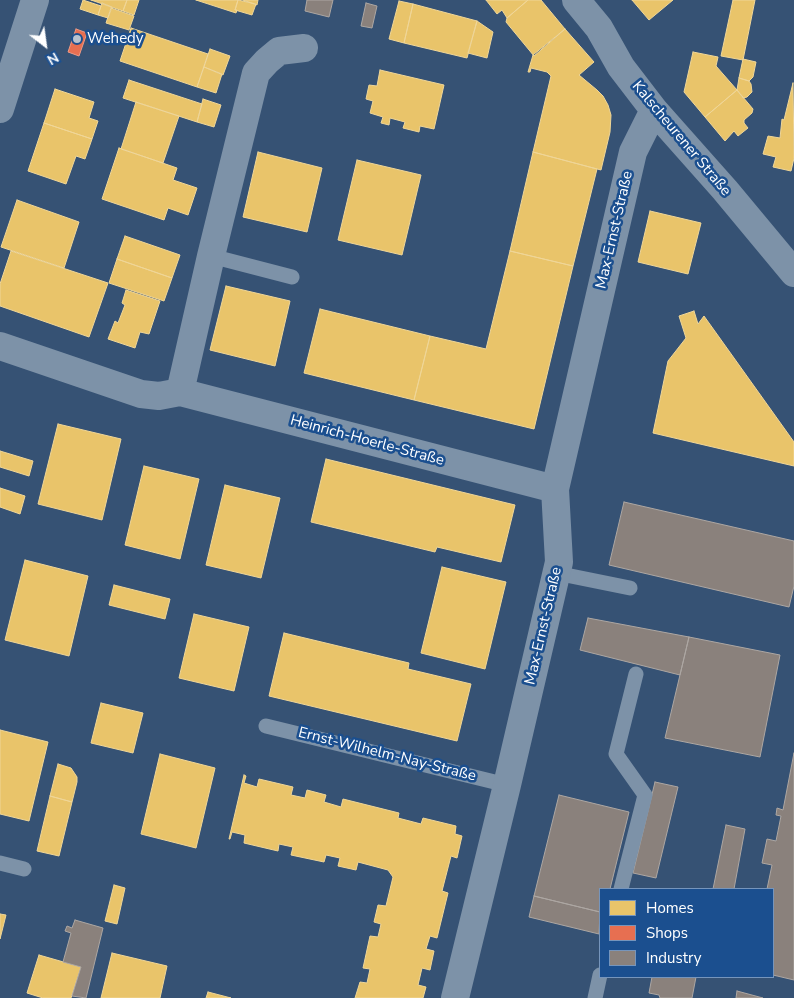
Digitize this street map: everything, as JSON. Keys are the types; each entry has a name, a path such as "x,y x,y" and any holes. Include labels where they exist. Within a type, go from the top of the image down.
{"street":[{"path":"0,109 8,58 35,0"},
{"name":"Kalscheurener Straße","path":"576,0 599,28 621,67 654,110 725,190 794,273"},
{"path":"180,392 256,73 279,51 304,48"},
{"name":"Max-Ernst-Straße","path":"455,998 559,562 555,489 633,152 654,110"},
{"name":"Heinrich-Hoerle-Straße","path":"0,346 141,394 159,396 180,392 555,489"}],"lane":[{"path":"211,256 292,277"},
{"path":"556,573 630,588"},
{"path":"621,888 645,795 616,754 636,674"},
{"name":"Ernst-Wilhelm-Nay-Straße","path":"266,726 507,785"},
{"path":"0,864 24,870"},
{"path":"594,998 599,978"}],"building: Homes":[{"path":"83,0 101,6 98,15 80,9"},
{"path":"91,0 127,0 123,11"},
{"path":"127,0 139,0 134,15 123,11"},
{"path":"196,0 238,0 235,10 237,10 236,13"},
{"path":"238,0 256,4 252,15 235,10"},
{"path":"243,0 258,0 257,5"},
{"path":"486,0 528,0 507,18 502,10 497,14"},
{"path":"528,0 541,0 565,29 534,56 506,22 507,18"},
{"path":"632,0 673,0 649,20"},
{"path":"733,0 755,0 743,60 721,56"},
{"path":"399,1 413,4 404,43 389,39"},
{"path":"102,3 112,7 108,18 98,15"},
{"path":"413,4 477,21 467,58 404,43"},
{"path":"111,8 134,16 129,30 106,23"},
{"path":"477,21 493,32 487,58 468,53"},
{"path":"131,28 208,54 197,87 120,61"},
{"path":"565,29 594,62 579,75 603,96 611,115 610,132 601,170 533,152 551,76 547,72 531,68 530,72 528,72 533,55"},
{"path":"210,49 230,56 223,75 204,67"},
{"path":"693,52 718,57 716,66 737,90 705,117 684,92"},
{"path":"743,59 756,62 753,77 749,81 739,78"},
{"path":"204,67 222,74 216,93 197,87"},
{"path":"380,70 444,85 434,129 420,126 419,132 403,128 405,122 390,118 389,125 381,123 383,117 370,113 373,101 366,99 369,85 377,86"},
{"path":"739,78 749,81 751,84 752,92 747,97 743,98 737,90"},
{"path":"129,80 202,104 197,122 123,98"},
{"path":"793,83 794,158 791,171 773,167 776,157 763,154 768,136 780,138 782,119 784,120"},
{"path":"55,89 94,102 89,118 98,121 92,139 44,123"},
{"path":"737,90 753,109 752,113 744,120 748,128 738,136 734,131 725,141 705,117"},
{"path":"203,99 221,105 214,127 197,122"},
{"path":"136,102 179,116 163,163 121,149"},
{"path":"44,123 92,139 85,159 76,156 66,184 28,171"},
{"path":"119,148 177,168 173,180 197,188 188,215 168,208 164,220 102,199"},
{"path":"258,152 322,168 307,232 243,217"},
{"path":"533,152 597,169 573,266 510,251"},
{"path":"357,160 421,175 402,255 338,240"},
{"path":"17,200 79,222 64,268 1,247"},
{"path":"650,211 701,223 688,274 638,262"},
{"path":"125,236 180,255 172,278 117,259"},
{"path":"11,251 108,283 89,337 0,306 0,284"},
{"path":"510,251 573,266 534,429 414,400 430,336 486,349"},
{"path":"117,259 172,278 164,301 109,283"},
{"path":"226,286 290,301 275,366 210,350"},
{"path":"126,290 160,301 149,334 140,332 135,348 108,339 115,321 118,323 125,305 122,303"},
{"path":"320,309 430,336 414,400 304,373"},
{"path":"694,311 698,324 704,316 794,442 794,466 653,433 668,361 686,338 679,316"},
{"path":"58,424 121,439 102,520 38,504"},
{"path":"0,451 33,461 29,476 0,467"},
{"path":"326,459 515,505 501,562 437,547 435,552 311,522"},
{"path":"144,466 199,479 180,559 125,545"},
{"path":"225,485 280,498 261,578 206,565"},
{"path":"0,488 25,496 20,514 0,507"},
{"path":"25,560 88,576 69,656 5,640"},
{"path":"442,567 506,582 485,669 421,653"},
{"path":"114,585 170,599 165,619 109,605"},
{"path":"194,614 249,627 234,691 179,678"},
{"path":"284,633 409,663 408,669 471,684 457,741 269,696"},
{"path":"101,703 143,713 133,753 91,743"},
{"path":"0,730 48,742 29,821 0,814"},
{"path":"160,754 215,768 196,848 141,834"},
{"path":"58,764 71,768 77,777 72,802 50,796"},
{"path":"244,775 246,776 244,783 257,787 259,779 293,787 291,795 305,798 307,790 326,795 324,802 341,807 343,799 399,813 398,818 421,824 423,818 456,826 455,834 462,836 457,858 451,856 442,891 448,893 437,938 430,936 426,949 434,951 430,970 422,968 418,985 426,987 423,998 355,998 360,982 367,983 370,969 363,968 370,936 378,937 381,924 374,922 378,905 386,906 393,877 388,870 358,862 356,870 338,866 340,858 326,855 324,862 291,855 293,847 279,844 278,851 244,843 245,835 232,832 229,839"},
{"path":"50,796 72,802 59,856 37,851"},
{"path":"114,885 125,888 117,924 105,921"},
{"path":"0,914 6,915 0,939"},
{"path":"112,953 167,966 160,998 101,998"},
{"path":"39,955 81,967 71,998 43,998 27,993"},
{"path":"208,992 231,998 206,998"}],"building: Shops":[{"path":"76,29 87,33 79,56 68,52"}],"building: Industry":[{"path":"307,0 333,0 329,17 305,11"},
{"path":"366,3 377,6 372,28 361,26"},
{"path":"624,502 794,541 794,586 789,607 609,565"},
{"path":"588,618 689,637 680,675 580,650"},
{"path":"689,637 780,655 760,757 665,738"},
{"path":"794,753 794,980 774,975 774,888 767,888 772,865 762,863 767,839 776,841 781,816 776,815 777,808 783,810"},
{"path":"655,782 678,787 656,878 633,873"},
{"path":"559,795 629,812 610,888 599,888 599,912 534,896"},
{"path":"726,825 745,829 734,888 713,888"},
{"path":"534,896 599,912 599,934 529,917"},
{"path":"75,920 103,928 86,998 72,996 81,967 63,962 71,933 65,931 67,926 72,928"},
{"path":"652,978 696,978 692,998 660,998 659,995 649,993"},
{"path":"737,991 763,998 736,998"}],"place":[{"name":"Wehedy","path":"77,39"}]}
